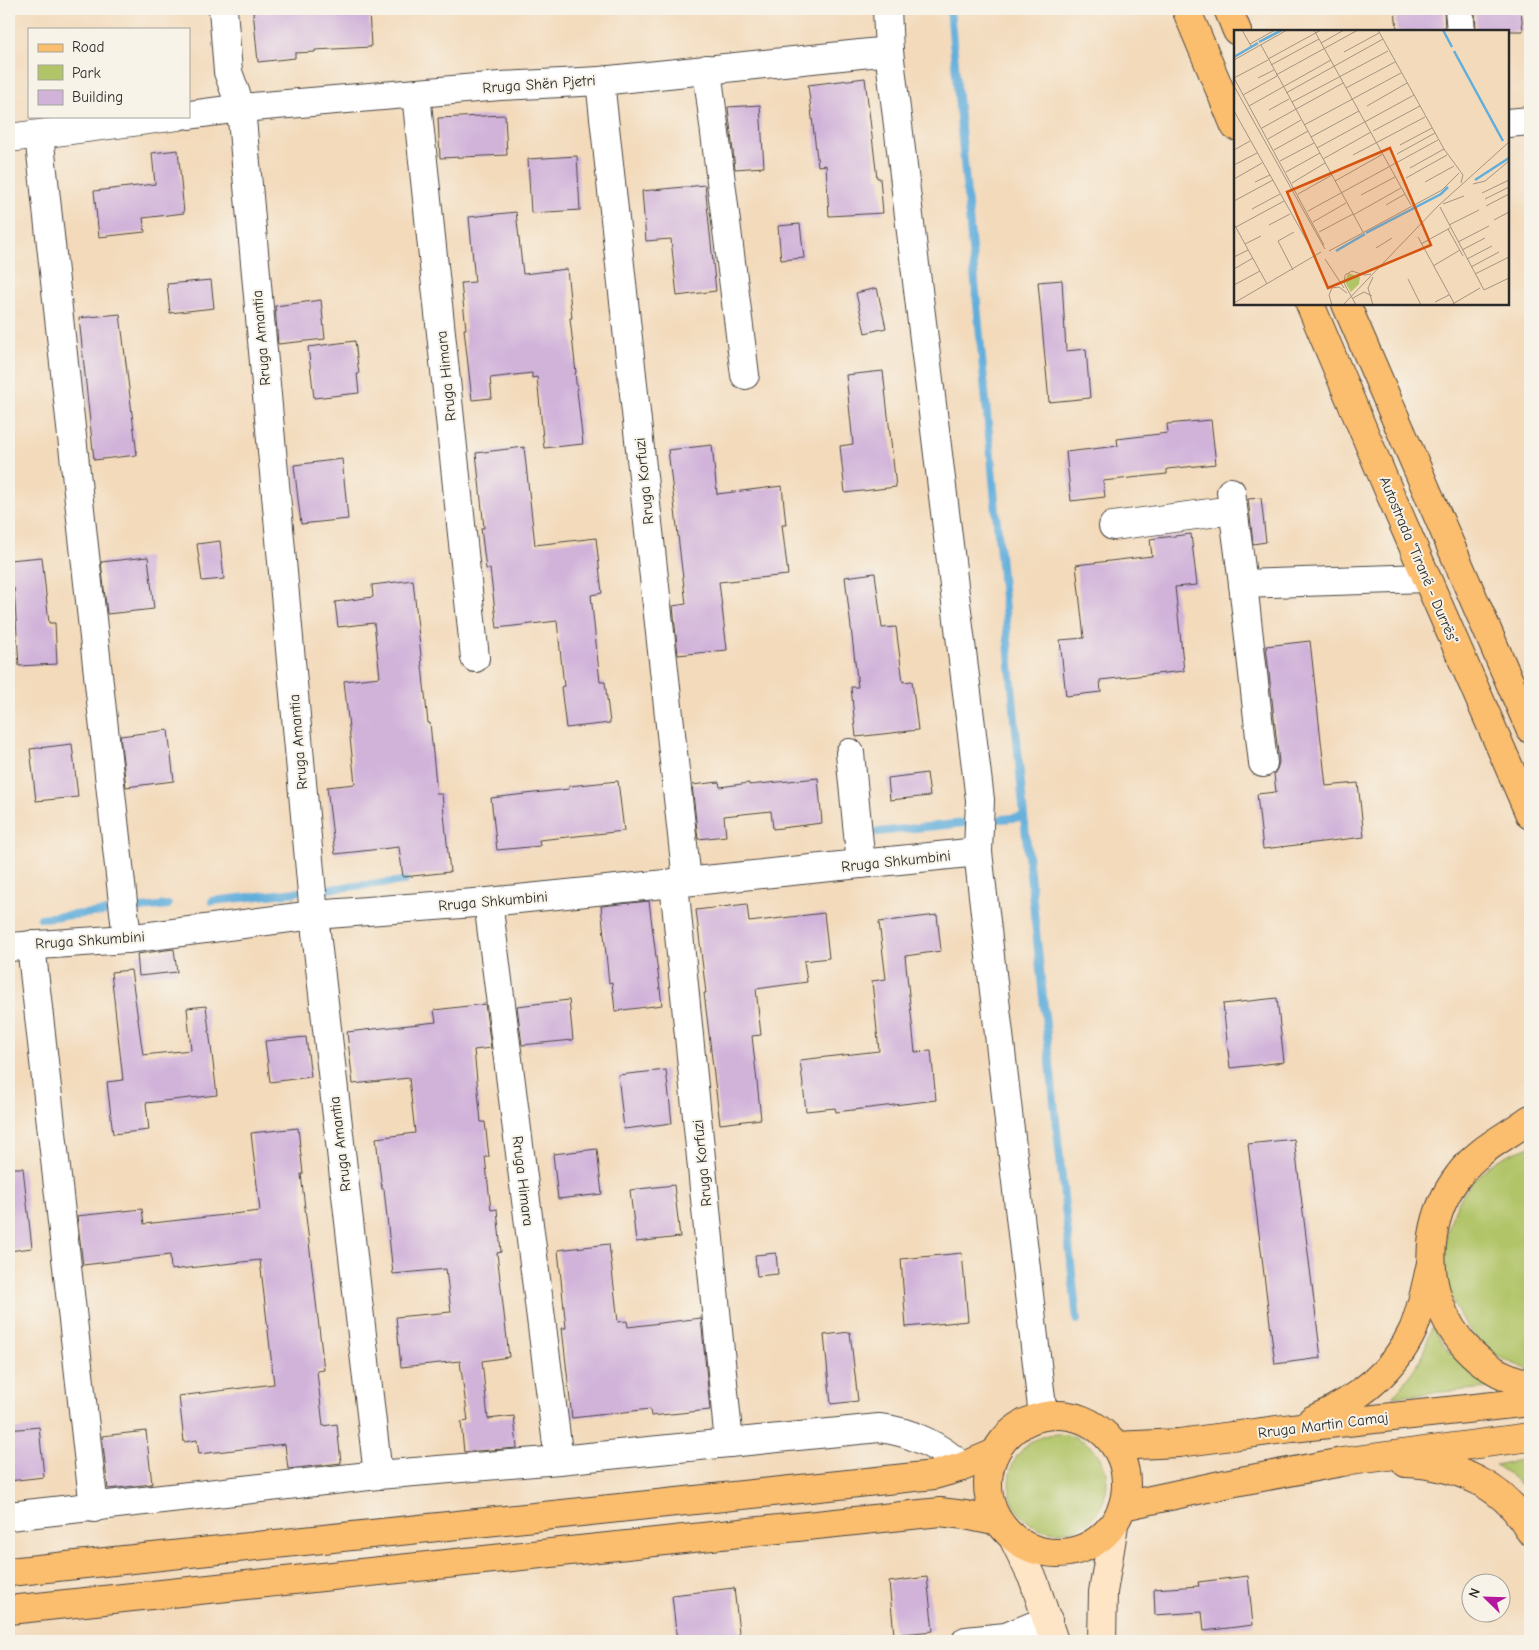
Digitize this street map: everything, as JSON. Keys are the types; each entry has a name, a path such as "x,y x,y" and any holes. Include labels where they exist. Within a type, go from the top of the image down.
{"main road":[{"path":"1186,9 1234,124"},
{"path":"1228,9 1237,30"},
{"name":"Autostrada \"Tiranë - Durrës\"","path":"1310,305 1426,578 1530,815"},
{"path":"1346,305 1530,729"},
{"path":"1504,756 1530,833"},
{"path":"1292,1428 1319,1417 1357,1396 1377,1380 1391,1365 1403,1349 1421,1304 1431,1263 1434,1226 1450,1188 1468,1164 1481,1152 1524,1128"},
{"path":"1431,1263 1436,1292 1441,1307 1462,1343 1482,1362 1495,1370 1510,1378 1530,1384"},
{"name":"Rruga Martin Camaj","path":"1115,1446 1179,1443 1292,1428 1530,1402"},
{"path":"1051,1631 1034,1581 990,1503 988,1493 989,1473 995,1453 1015,1429 1044,1416 1064,1415 1084,1420 1102,1431 1115,1446 1124,1465 1126,1476 1127,1486 1118,1516 1103,1592 1102,1641"},
{"path":"9,1610 940,1512 966,1515 1006,1530 1026,1546 1040,1552 1071,1553 1099,1540 1118,1516 1230,1483 1342,1462 1530,1437"},
{"path":"9,1572 934,1475 962,1468 995,1453"},
{"path":"1342,1462 1413,1463 1451,1470 1473,1477 1487,1484 1510,1504 1530,1531"}],"street":[{"name":"Rruga Amantia","path":"223,9 228,72 241,108 314,915 378,1475"},
{"path":"887,9 889,51 980,800 978,852 1044,1416"},
{"path":"1458,9 1461,30"},
{"name":"Rruga Shën Pjetri","path":"190,115 241,108 500,86 600,80 889,51"},
{"path":"707,69 745,375"},
{"name":"Rruga Korfuzi","path":"600,80 681,882 730,1443"},
{"name":"Rruga Himara","path":"416,94 475,658"},
{"path":"9,138 163,118"},
{"path":"1509,123 1530,121"},
{"path":"39,135 127,939"},
{"path":"1113,526 1232,501 1263,763"},
{"path":"1243,584 1426,578"},
{"path":"850,753 861,864"},
{"name":"Rruga Shkumbini","path":"20,946 127,939 314,915 488,902 978,852"},
{"name":"Rruga Himara","path":"488,902 559,1460"},
{"path":"20,946 94,1508"},
{"path":"9,1516 378,1475 559,1460 879,1428 895,1430 949,1455 962,1468"},
{"path":"966,1641 1051,1631"}],"green space":[{"path":"1530,1146 1530,1370 1492,1352 1472,1333 1457,1311 1448,1286 1445,1260 1447,1234 1455,1209 1469,1186 1494,1162"},
{"path":"1432,1327 1445,1347 1457,1360 1479,1375 1502,1387 1392,1396 1402,1386 1421,1359"},
{"path":"1058,1434 1077,1438 1093,1448 1103,1464 1107,1483 1103,1502 1093,1518 1077,1528 1058,1532 1039,1528 1023,1518 1013,1502 1009,1483 1013,1464 1023,1448 1039,1438"},
{"path":"1530,1458 1530,1495 1513,1477 1495,1465"}],"building":[{"path":"259,9 369,10 371,47 315,50 315,52 295,53 295,58 258,62 253,11 259,11"},
{"path":"1395,9 1444,9 1445,30 1397,30"},
{"path":"1475,9 1521,9 1523,31 1476,30"},
{"path":"865,78 877,178 880,178 883,213 829,216 826,165 818,166 808,85"},
{"path":"760,105 764,167 735,169 728,107"},
{"path":"505,115 507,155 440,158 438,118"},
{"path":"178,150 184,213 143,218 145,232 99,237 94,191 155,184 152,153"},
{"path":"577,156 580,210 531,213 528,159"},
{"path":"705,185 716,291 677,296 671,239 646,241 642,191"},
{"path":"516,212 523,274 567,269 575,373 583,444 544,448 537,377 532,378 532,373 490,378 492,398 472,400 461,283 475,282 469,217"},
{"path":"800,224 804,258 781,260 778,226"},
{"path":"211,280 214,308 170,313 167,284"},
{"path":"1062,280 1066,351 1086,349 1090,398 1049,402 1038,282"},
{"path":"877,288 886,328 865,333 856,293"},
{"path":"321,300 325,339 278,344 275,306"},
{"path":"120,314 137,455 94,460 79,318"},
{"path":"355,341 359,393 314,398 308,347"},
{"path":"883,371 896,487 845,493 840,446 853,444 846,375"},
{"path":"1211,420 1216,464 1167,469 1167,474 1103,481 1105,497 1071,501 1066,452 1118,446 1117,439 1168,433 1167,424"},
{"path":"712,445 717,494 782,486 786,525 782,525 788,575 719,582 727,650 678,655 673,606 686,604 668,450"},
{"path":"524,447 535,545 596,538 602,593 591,595 600,682 605,682 610,723 566,728 561,687 564,686 557,621 497,628 490,569 486,569 481,528 484,528 476,453"},
{"path":"342,459 348,519 301,524 294,465"},
{"path":"1261,498 1266,542 1253,544 1248,499"},
{"path":"1191,534 1197,585 1175,587 1184,671 1100,680 1101,692 1066,696 1060,640 1084,638 1076,565 1152,556 1150,539"},
{"path":"220,541 224,579 202,581 197,544"},
{"path":"42,557 49,623 55,623 57,664 19,666 14,588 9,589 9,560"},
{"path":"148,557 154,609 107,614 101,562"},
{"path":"875,573 882,628 896,627 903,682 912,681 918,730 856,737 851,687 858,687 845,577"},
{"path":"413,580 428,723 430,723 437,794 442,794 450,872 403,877 399,847 335,854 327,787 355,784 344,681 380,677 374,623 338,627 335,602 373,597 372,585"},
{"path":"1310,641 1326,786 1358,783 1364,837 1263,849 1257,794 1276,792 1274,774 1279,762 1266,646"},
{"path":"168,730 174,781 126,787 120,736"},
{"path":"72,744 78,797 36,801 30,749"},
{"path":"927,773 930,796 890,800 888,778"},
{"path":"818,778 822,823 773,829 771,811 724,816 726,836 698,839 692,785 719,782 720,787"},
{"path":"618,781 624,831 539,840 540,846 497,850 491,798 569,789 569,786"},
{"path":"649,901 662,1005 615,1011 612,982 609,983 601,906"},
{"path":"747,904 749,922 824,913 829,958 804,961 807,982 756,989 761,1035 752,1036 761,1119 720,1124 696,910"},
{"path":"937,915 941,951 905,956 915,1052 931,1051 936,1100 836,1112 835,1108 806,1111 800,1060 879,1051 872,981 886,979 879,922"},
{"path":"174,949 177,972 139,976 137,954"},
{"path":"131,970 143,1055 191,1050 187,1008 206,1006 217,1095 146,1103 149,1130 113,1134 107,1082 123,1080 111,972"},
{"path":"1277,998 1284,1062 1230,1068 1223,1004"},
{"path":"569,1000 573,1040 522,1045 517,1006"},
{"path":"485,1004 491,1048 474,1050 481,1122 485,1122 489,1157 485,1157 491,1210 497,1209 501,1252 497,1253 509,1357 482,1361 488,1419 514,1416 517,1448 464,1452 461,1422 468,1421 460,1361 401,1367 396,1317 451,1312 446,1269 393,1274 384,1189 382,1189 376,1138 415,1133 409,1078 353,1084 347,1032 436,1022 434,1010"},
{"path":"306,1037 311,1077 270,1082 265,1041"},
{"path":"666,1070 672,1123 624,1129 618,1075"},
{"path":"298,1128 303,1174 301,1174 324,1370 317,1371 323,1426 337,1424 341,1463 288,1469 285,1444 199,1454 197,1440 184,1442 179,1396 274,1384 260,1260 171,1270 170,1255 83,1265 77,1216 142,1209 144,1224 260,1211 251,1133"},
{"path":"1294,1139 1321,1358 1275,1364 1248,1144"},
{"path":"597,1149 602,1194 558,1199 553,1154"},
{"path":"9,1168 23,1168 32,1248 9,1251"},
{"path":"674,1185 680,1237 636,1242 630,1190"},
{"path":"609,1244 618,1322 627,1321 628,1327 701,1318 710,1410 651,1416 650,1409 572,1418 562,1328 566,1328 558,1250"},
{"path":"776,1253 778,1274 757,1276 755,1255"},
{"path":"962,1253 968,1321 906,1327 901,1259"},
{"path":"850,1332 858,1401 831,1404 824,1335"},
{"path":"39,1427 44,1477 9,1481 9,1430"},
{"path":"146,1431 152,1484 108,1489 102,1436"},
{"path":"1248,1576 1253,1625 1204,1631 1202,1612 1155,1615 1154,1589 1199,1586 1198,1582"},
{"path":"927,1577 933,1631 894,1635 889,1582"},
{"path":"734,1588 740,1641 677,1641 672,1595"}],"waterway":[{"path":"950,9 1024,817 1001,819"},
{"path":"1024,817 1077,1320"},
{"path":"877,832 965,823"},
{"path":"327,889 405,881"},
{"path":"212,901 297,892"},
{"path":"133,909 168,905"},
{"path":"41,918 104,912"}]}
